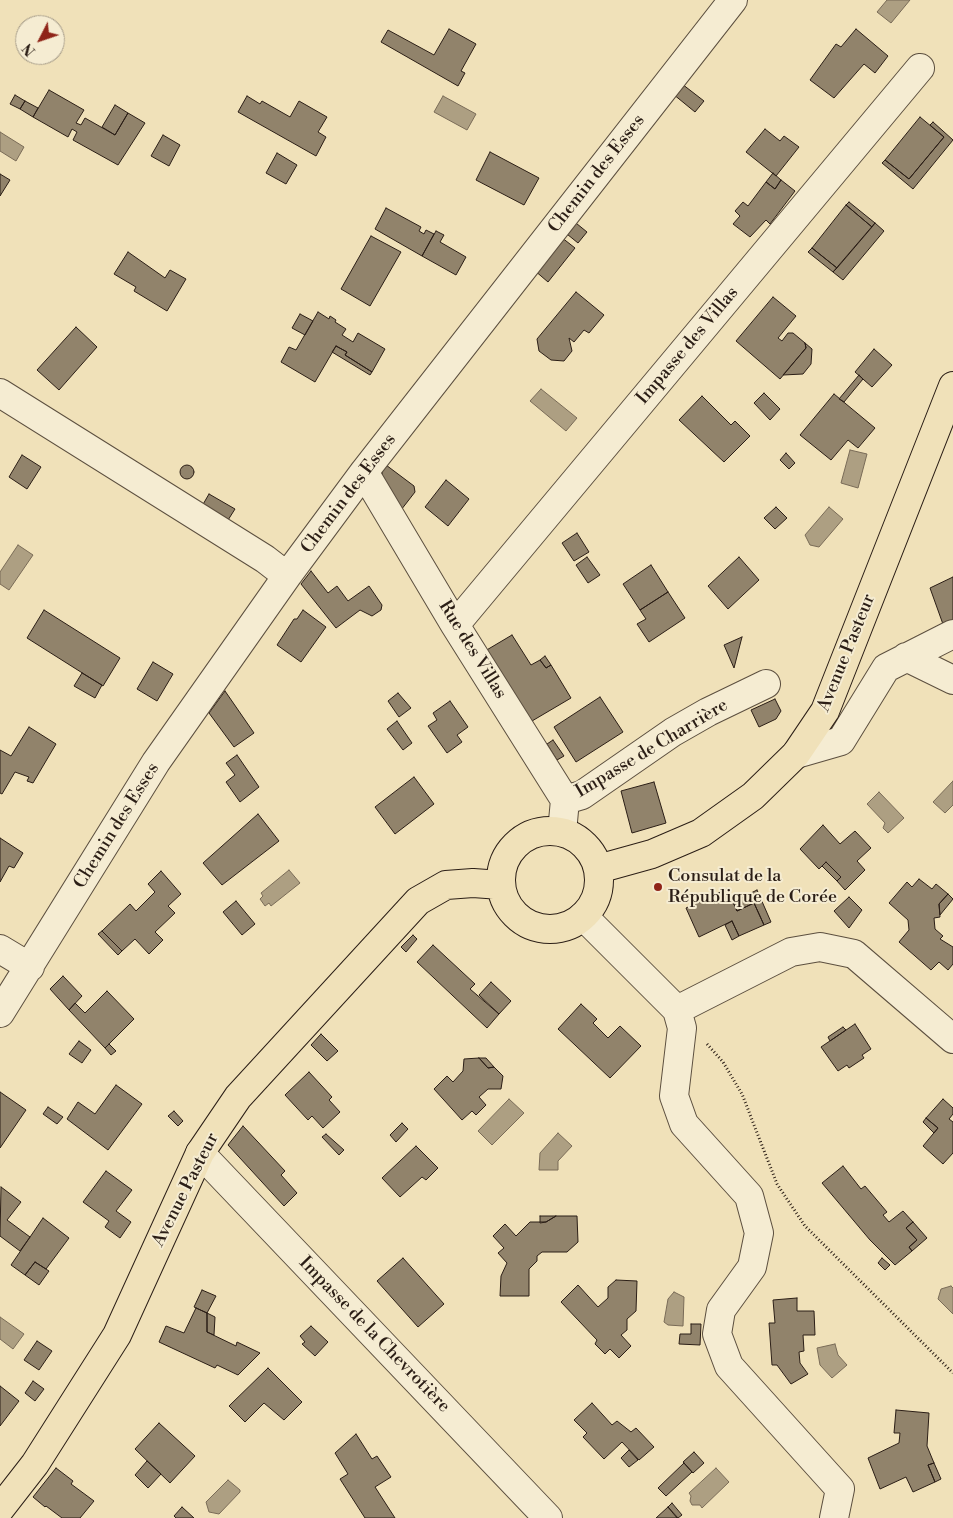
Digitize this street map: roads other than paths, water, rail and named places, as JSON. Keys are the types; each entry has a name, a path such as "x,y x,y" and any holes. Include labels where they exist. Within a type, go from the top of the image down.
{"main road":[{"name":"Avenue Pasteur","path":"598,869 652,854 700,833 752,796 796,754 825,710 953,386"},
{"path":"544,831 562,832 578,840 591,852 598,869 599,886 595,900 583,916 574,923 558,929 547,930 531,926 519,918 508,905 501,886 502,868 513,847 526,837 544,831"},
{"name":"Avenue Pasteur","path":"0,1509 46,1448 117,1335 200,1153 238,1097 418,901 446,885 474,883 501,886"}],"street":[{"name":"Chemin des Esses","path":"0,1013 156,762 287,576 364,472 733,0"},
{"name":"Impasse des Villas","path":"456,625 920,68"},
{"path":"0,393 265,559 287,576"},
{"name":"Rue des Villas","path":"364,472 565,800"},
{"path":"796,754 840,740 886,668 953,634"},
{"path":"906,657 953,680"},
{"name":"Impasse de Charrière","path":"565,800 582,795 673,732 708,712 766,684"},
{"path":"562,832 565,800"},
{"path":"583,916 677,1010 682,1028 674,1096 684,1124 748,1196 759,1233 752,1267 720,1310 717,1334 729,1366 840,1489 834,1518"},
{"path":"677,1010 791,952 820,947 854,954 953,1039"},
{"path":"0,949 30,966"},
{"name":"Impasse de la Chevrotière","path":"200,1153 548,1518"}],"place":[{"name":"Consulat de la République de Corée","path":"658,887"}]}
